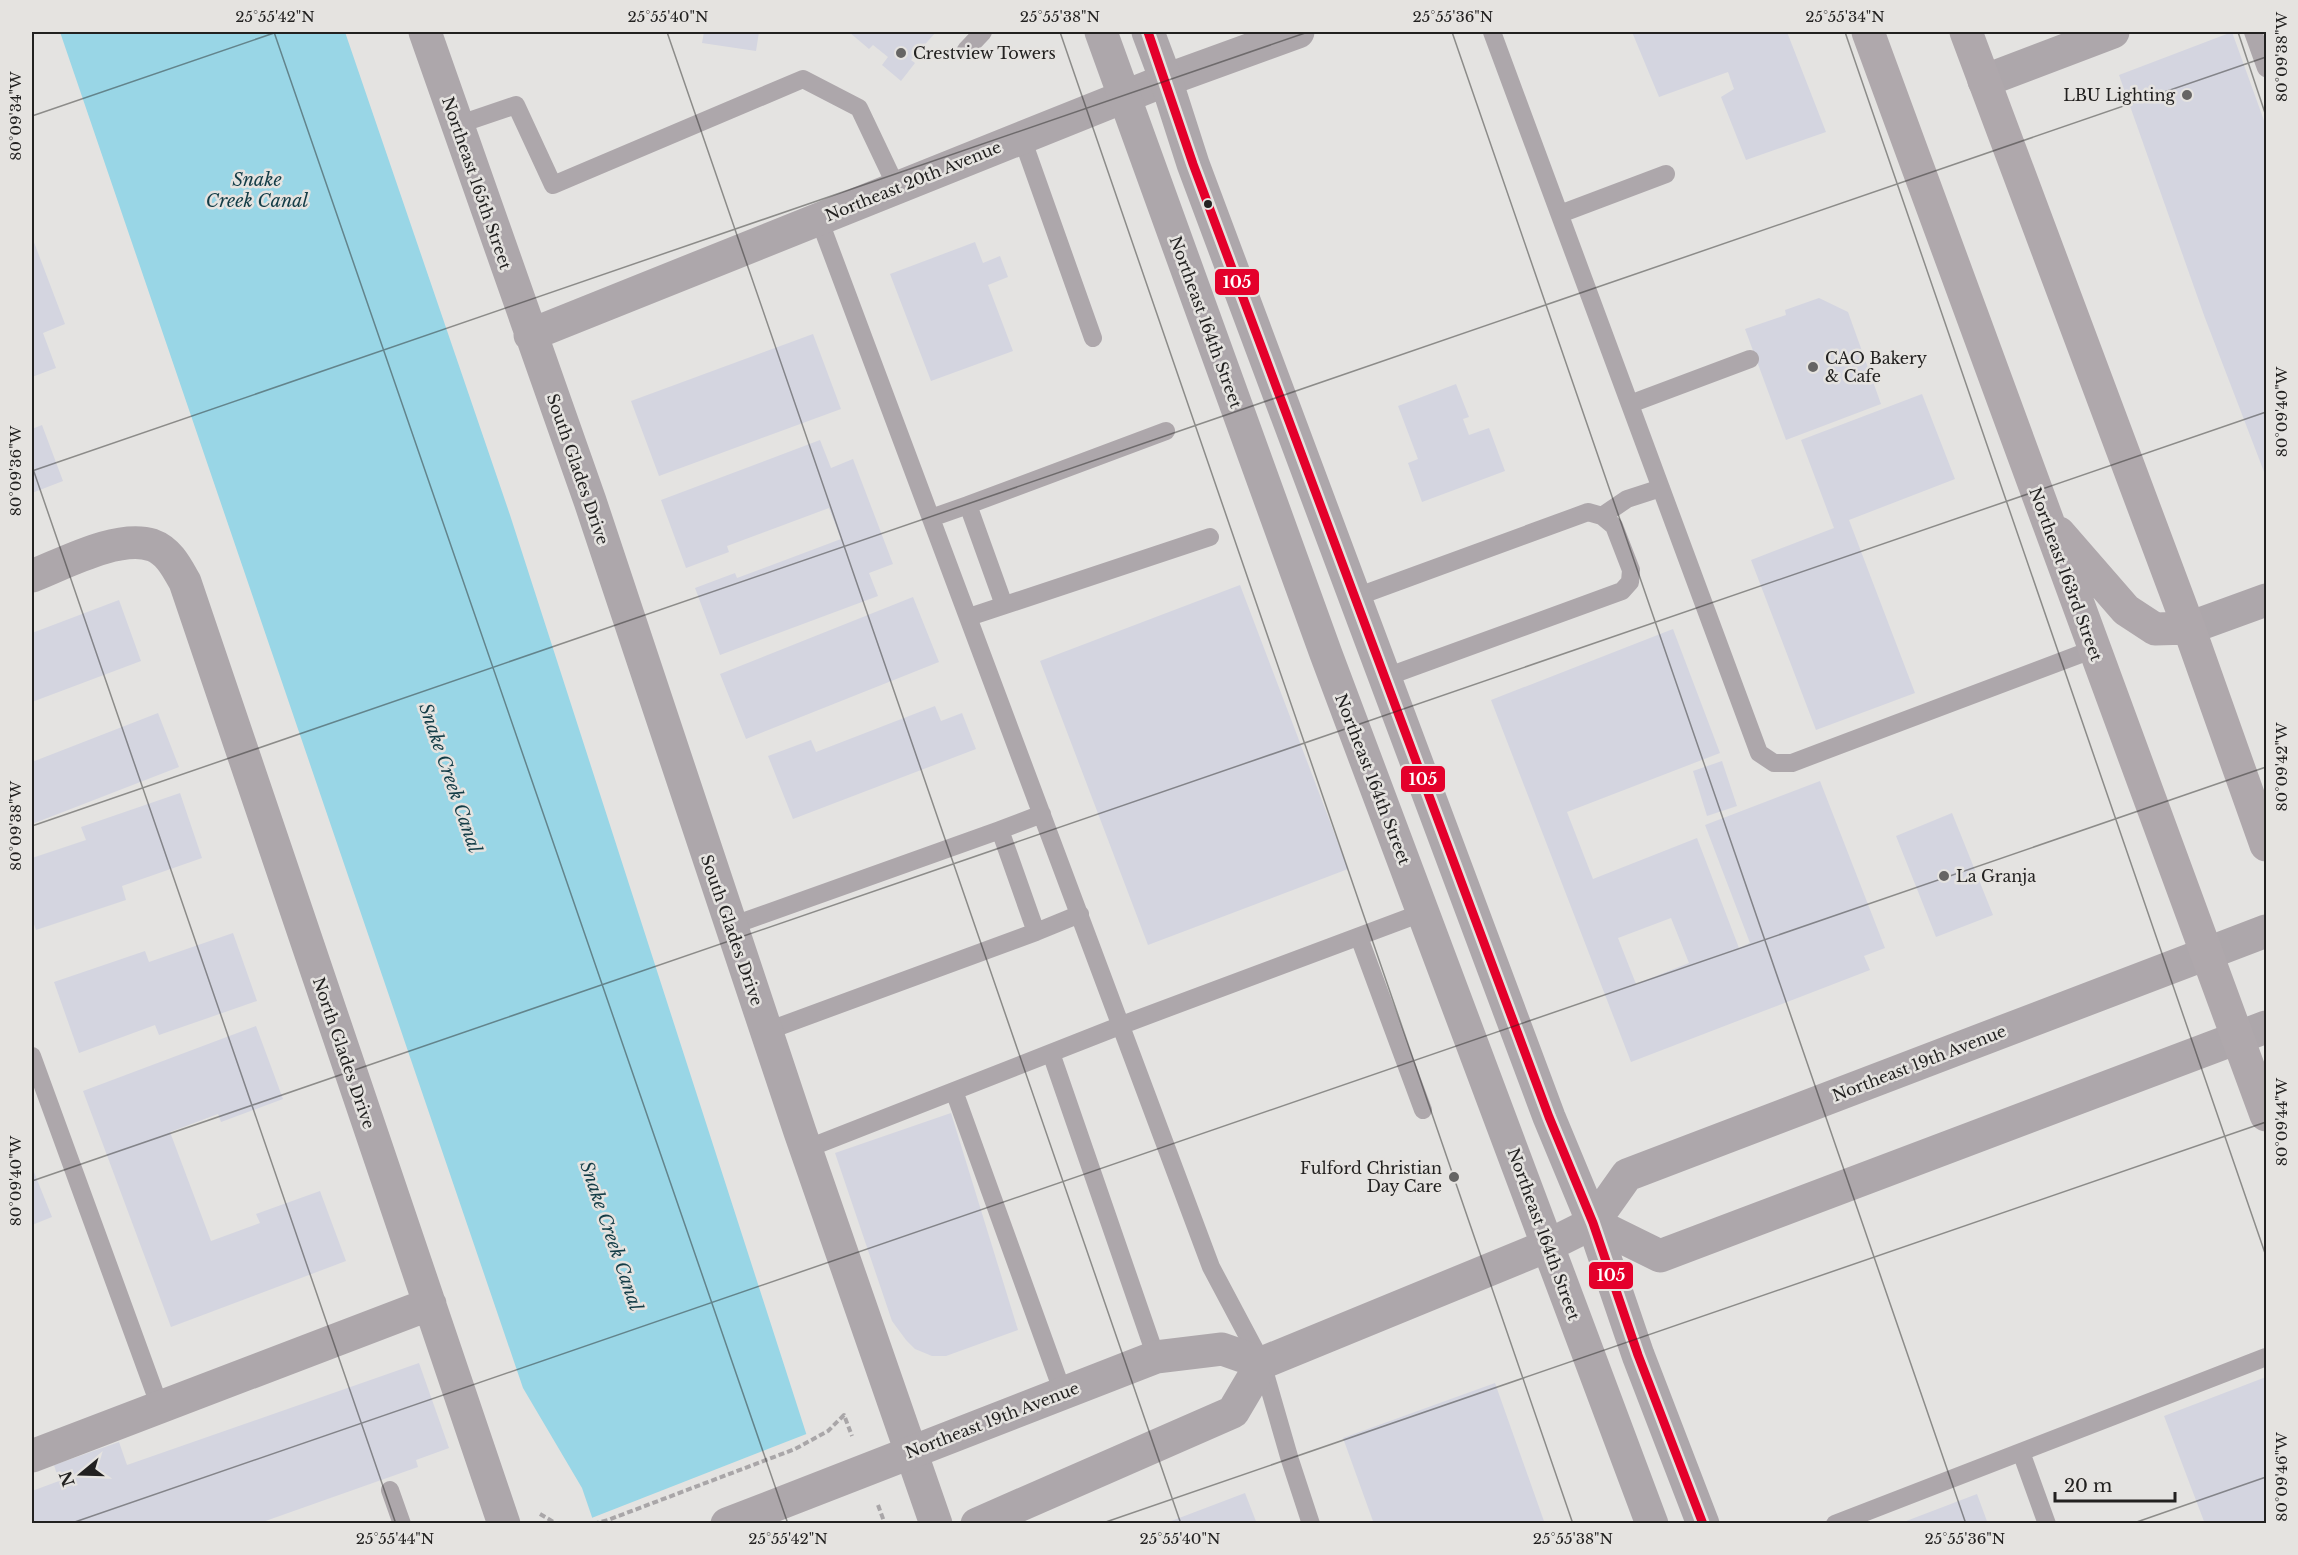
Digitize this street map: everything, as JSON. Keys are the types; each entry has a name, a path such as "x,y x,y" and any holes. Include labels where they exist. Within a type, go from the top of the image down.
{"main road":[{"name":"Northeast 163rd Street","path":"1868,32 2206,953 2252,1032 2266,1115"},
{"path":"1966,32 2189,628 2266,845"},
{"path":"2046,518 2126,609 2156,629 2189,628"}],"street":[{"name":"Northeast 165th Street","path":"425,32 530,335"},
{"name":"Northeast 164th Street","path":"1101,32 1326,654 1652,1524"},
{"path":"1148,32 1193,164 1549,1117 1593,1222 1638,1355 1703,1524"},
{"name":"Northeast 20th Avenue","path":"530,335 1166,80 1298,32"},
{"path":"1984,81 2114,32"},
{"name":"South Glades Drive","path":"530,335 590,501 766,1031 936,1524"},
{"name":"North Glades Drive","path":"32,576 103,548 130,543 153,545 171,558 185,582 504,1524"},
{"path":"2189,628 2266,600"},
{"path":"1424,912 1468,896"},
{"name":"Northeast 19th Avenue","path":"727,1524 1156,1357 1222,1349 1262,1363 1547,1246 1593,1222 1627,1175 2266,931"},
{"path":"1593,1222 1660,1256 2252,1032"},
{"path":"32,1456 429,1304"},
{"path":"995,1520 1233,1412 1262,1363"}],"lane":[{"path":"966,50 983,32"},
{"path":"1492,32 1758,753 1774,763 1792,763 2094,649"},
{"path":"2253,32 2266,68"},
{"path":"457,125 516,105 553,185 803,79 859,108 897,188"},
{"path":"1022,138 1093,338"},
{"path":"1560,214 1666,174"},
{"path":"819,219 1211,1266 1262,1363 1311,1524"},
{"path":"1630,404 1750,359"},
{"path":"931,518 1166,431"},
{"path":"1602,516 1627,499 1661,488"},
{"path":"969,505 1004,606"},
{"path":"1356,597 1588,512 1602,516 1614,526 1630,570 1630,582 1622,591 1386,677"},
{"path":"969,617 1210,537"},
{"path":"731,926 1042,814"},
{"path":"1000,830 1036,933"},
{"path":"806,1149 1122,1025 1424,912"},
{"path":"766,1031 1036,933 1080,914"},
{"path":"1359,937 1423,1110"},
{"path":"1051,1053 1156,1357"},
{"path":"32,1056 160,1407"},
{"path":"954,1091 1064,1393"},
{"path":"1835,1524 2266,1357"},
{"path":"2021,1452 2047,1524"},
{"path":"390,1490 402,1524"}],"path":[{"path":"592,1524 795,1449 828,1431 843,1415"}],"water":[{"name":"Snake Creek Canal","path":"60,32 345,32 510,515 835,1523 594,1523 582,1488 523,1388"}],"pier":[{"path":"809,1433 838,1524 591,1524 589,1519"}],"building":[{"path":"704,32 759,32 756,51 702,43"},
{"name":"Crestview Towers","path":"849,32 936,32 911,60 915,63 901,81 882,65 888,57 873,45 869,49"},
{"path":"1632,32 1787,32 1826,132 1746,160 1721,97 1734,89 1728,72 1659,97"},
{"path":"2232,32 2266,126 2266,477 2205,318 2119,75"},
{"path":"32,237 65,324 43,333 56,368 32,377"},
{"path":"975,242 983,263 1000,256 1008,277 988,285 1013,351 931,381 890,274"},
{"name":"CAO Bakery & Cafe","path":"1819,298 1848,312 1881,404 1786,440 1745,329 1786,315 1785,310"},
{"path":"813,334 841,409 659,476 631,401"},
{"path":"1456,384 1469,417 1463,419 1469,435 1489,428 1505,471 1422,502 1408,463 1418,459 1398,406"},
{"path":"1922,394 1955,479 1849,520 1915,693 1816,730 1751,560 1834,528 1801,440"},
{"path":"42,425 63,481 32,493 32,429"},
{"path":"820,440 831,468 853,459 893,564 869,573 878,596 720,655 695,588 735,573 737,578 841,539 829,508 727,546 729,552 686,568 661,500"},
{"path":"1240,585 1348,869 1148,945 1040,661"},
{"path":"913,597 939,662 746,739 720,674"},
{"path":"119,600 141,661 32,702 32,633"},
{"path":"1673,629 1720,753 1567,812 1593,879 1697,838 1739,948 1750,943 1705,825 1820,781 1885,948 1864,956 1870,970 1631,1062 1491,700","holes":["1671,918 1689,963 1636,984 1618,938"]},
{"path":"935,706 941,721 962,713 976,749 793,819 768,756 811,740 816,752"},
{"path":"158,713 179,767 32,824 32,762"},
{"path":"1722,761 1737,806 1707,816 1693,771"},
{"path":"180,793 202,858 122,886 126,900 36,930 32,918 32,858 86,840 81,827"},
{"name":"La Granja","path":"1952,813 1993,915 1936,937 1896,836"},
{"path":"233,933 257,1001 159,1035 155,1025 79,1053 54,982 145,951 149,962"},
{"path":"256,1026 283,1099 221,1122 218,1114 170,1132 211,1241 260,1223 256,1214 320,1191 346,1261 171,1327 83,1091"},
{"path":"951,1113 1018,1330 946,1356 932,1356 915,1349 892,1321 835,1153"},
{"path":"32,1167 52,1217 32,1225"},
{"path":"419,1363 449,1448 416,1460 418,1467 257,1524 32,1524 32,1491 59,1481 54,1465 119,1442 127,1465"},
{"path":"2266,1377 2266,1524 2205,1524 2164,1416"},
{"path":"1495,1383 1545,1524 1374,1524 1343,1438"},
{"path":"1245,1493 1257,1524 1166,1524 1166,1523"},
{"path":"1977,1494 1988,1524 1901,1524 1901,1523"}],"transit line":[{"name":"105","path":"1148,32 1193,164 1549,1117 1593,1223 1638,1355 1703,1524"}],"place":[{"name":"Crestview Towers","path":"901,53"},
{"name":"LBU Lighting","path":"2187,95"},
{"name":"CAO Bakery & Cafe","path":"1813,367"},
{"name":"La Granja","path":"1944,876"},
{"name":"Fulford Christian Day Care","path":"1454,1177"}]}
